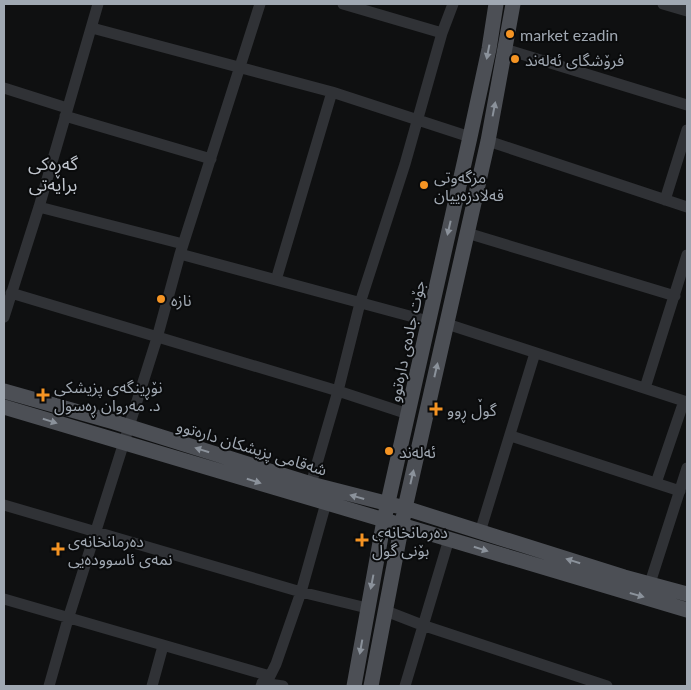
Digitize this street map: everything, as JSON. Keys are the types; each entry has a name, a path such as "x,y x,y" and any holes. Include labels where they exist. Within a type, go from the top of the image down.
{"main road":[{"name":"جۆت جادەی دارەتوو","path":"354,686 386,512 470,137 489,48 496,4"},
{"path":"371,686 401,525 488,141 513,4"},
{"name":"شەقامی پزیشکان دارەتوو","path":"4,391 129,427 311,484 386,512 401,525 687,610"},
{"name":"شەقامی پزیشکان دارەتوو","path":"4,407 326,502 386,512 405,508 624,577 687,594"}],"street":[{"path":"4,317 39,207 98,4"},
{"path":"49,686 68,619 157,338 181,249 260,4"},
{"path":"343,4 442,33"},
{"path":"311,484 338,391 360,303 418,119 442,33 453,4"},
{"path":"663,4 687,11"},
{"path":"92,28 332,92 470,137"},
{"path":"505,49 687,105"},
{"path":"4,88 66,112 211,159"},
{"path":"276,280 332,92"},
{"path":"665,200 687,130"},
{"path":"488,141 687,207"},
{"path":"39,207 181,249 276,280 428,322"},
{"path":"468,233 674,296"},
{"path":"645,388 687,255"},
{"path":"11,293 338,391 408,414"},
{"path":"447,324 686,401 656,483"},
{"path":"480,532 535,353"},
{"path":"511,436 680,492"},
{"path":"650,583 687,468"},
{"path":"264,682 276,664 301,592 326,502"},
{"path":"4,505 96,530 301,592 367,608"},
{"path":"405,686 448,539"},
{"path":"4,599 163,646 264,682 283,686"},
{"path":"386,611 422,625 607,686"},
{"path":"152,686 163,646"}],"place":[{"name":"market ezadin","path":"510,34"},
{"name":"فرۆشگای ئەلەند","path":"515,59"},
{"name":"مزگەوتی قەلادزەییان","path":"424,185"},
{"name":"نازە","path":"161,299"},
{"name":"نۆڕینگەی پزیشکی د. مەروان ڕەسول","path":"43,395"},
{"name":"گوڵ ڕوو","path":"436,409"},
{"name":"ئەلەند","path":"389,451"},
{"name":"دەرمانخانەی بۆنی گوڵ","path":"362,540"},
{"name":"دەرمانخانەی نمەی ئاسوودەیی","path":"58,549"}],"district":[{"name":"گەڕەکی برایەتی","path":"53,173"}]}
